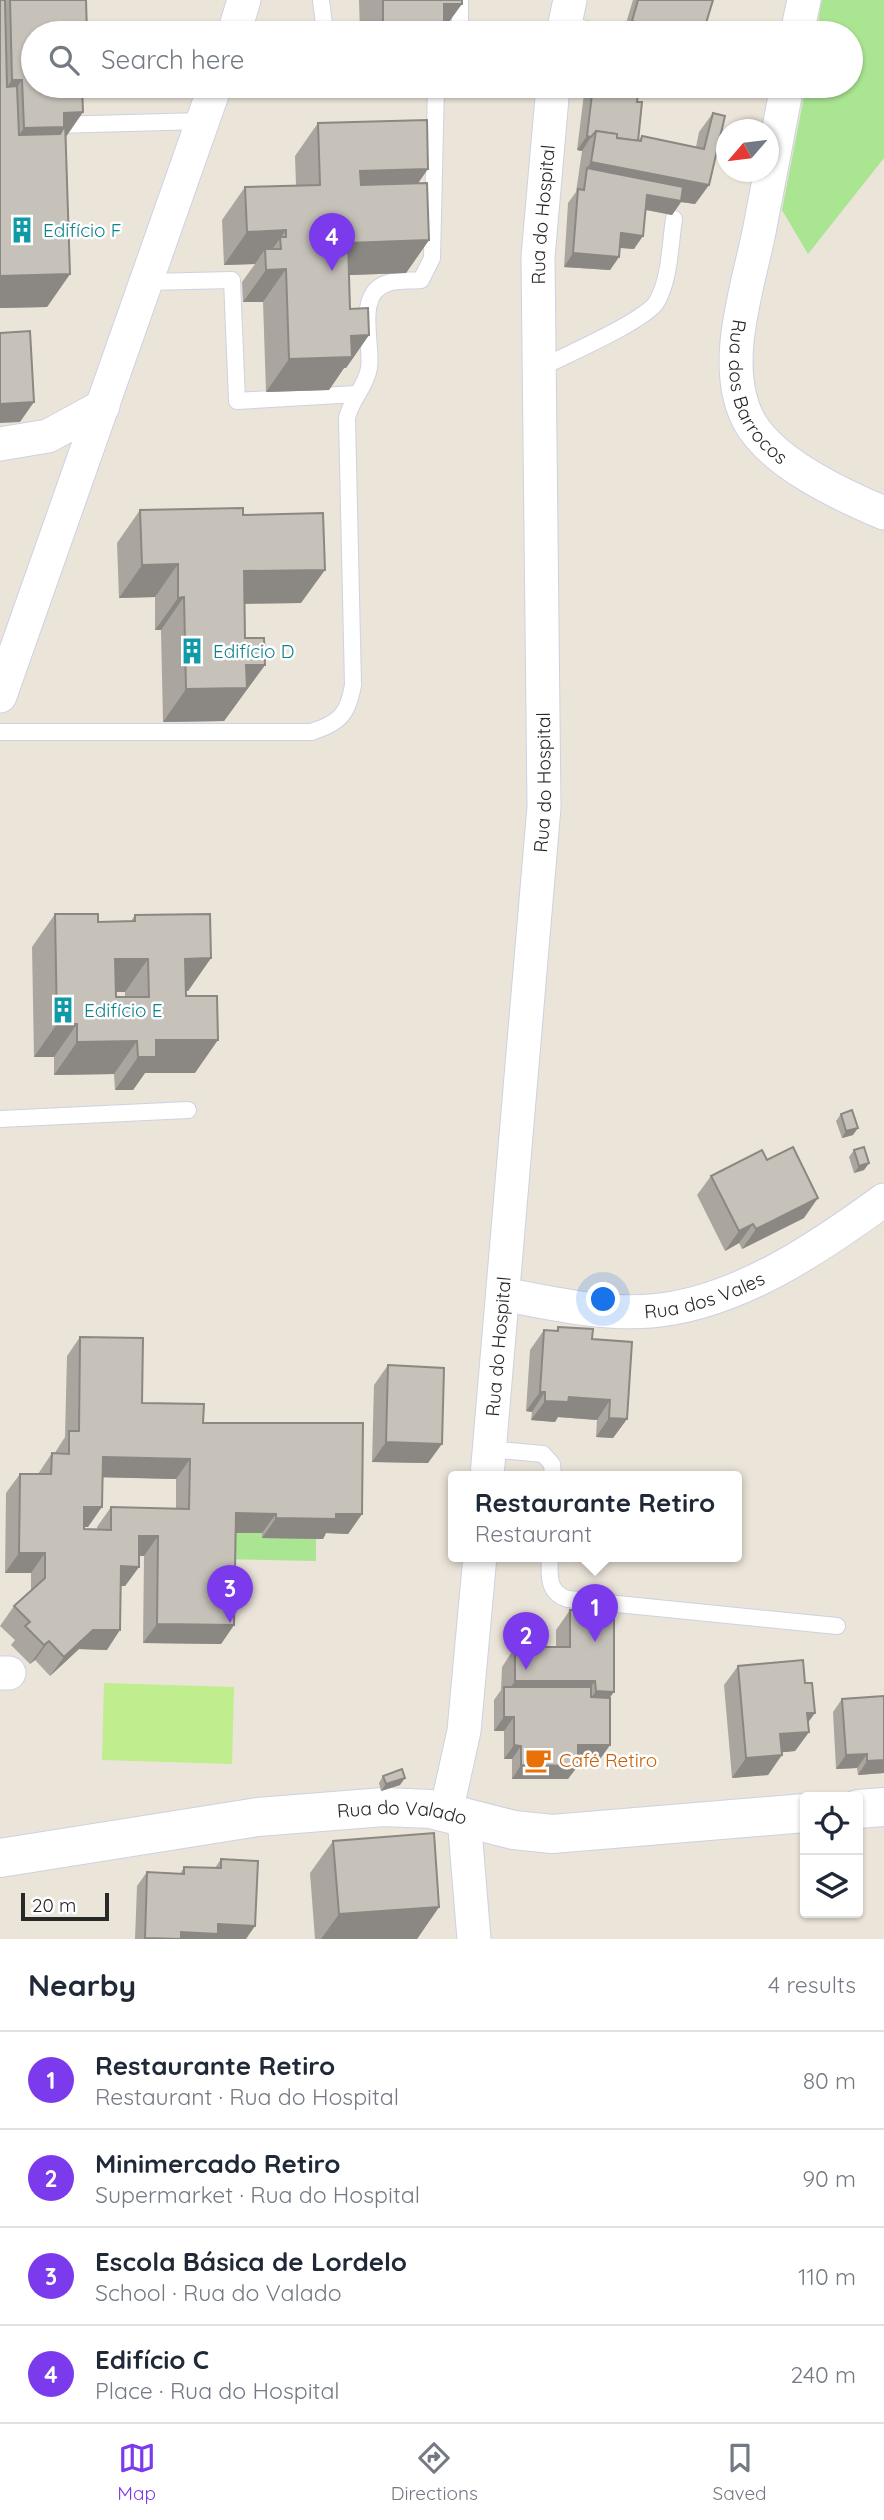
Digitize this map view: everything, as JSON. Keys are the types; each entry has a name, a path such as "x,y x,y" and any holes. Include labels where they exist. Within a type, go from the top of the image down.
{"street":[{"path":"238,21 244,0"},
{"path":"800,21 804,0"},
{"path":"0,696 211,98"},
{"name":"Rua do Hospital","path":"488,1462 544,807 538,232 552,98"},
{"name":"Rua dos Barrocos","path":"785,98 740,330 739,392 750,423 775,450 822,483 884,513"},
{"path":"0,444 48,436 103,406"},
{"name":"Rua dos Vales","path":"503,1294 615,1311 679,1307 738,1286 783,1265 827,1240 884,1200"},
{"path":"474,1939 455,1815 479,1562"},
{"name":"Rua do Valado","path":"0,1858 285,1814 400,1807 552,1835 800,1814"},
{"path":"863,1809 884,1807"}],"lane":[{"path":"321,0 324,21"},
{"path":"460,0 460,21"},
{"path":"0,732 311,732 328,727 349,707 353,685 347,418 356,394 366,381 369,366 369,299 376,289 388,283 421,279 432,258 436,98"},
{"path":"41,125 203,121"},
{"path":"539,369 640,316 655,304 663,286 674,219"},
{"path":"148,282 232,280 237,401 356,394"},
{"path":"0,1119 188,1110"},
{"path":"488,1462 543,1454 552,1464 553,1471"},
{"path":"550,1562 551,1587 560,1597 568,1599 837,1626"}],"green space":[{"path":"822,0 884,0 884,158 808,254 782,210 804,98 863,98 863,21 818,21"},
{"path":"222,1533 262,1533 263,1538 316,1538 316,1561 221,1559"},
{"path":"104,1683 234,1687 232,1764 102,1760"}],"building":[{"path":"0,0 5,0 7,87 17,86 19,135 60,134 65,120 70,274 0,276"},
{"path":"10,0 86,0 87,21 21,21 21,80 12,80"},
{"path":"383,0 462,0 462,4 444,4 444,21 383,21"},
{"path":"638,0 713,0 707,21 632,21"},
{"path":"23,98 82,98 83,112 64,113 64,127 24,128"},
{"path":"592,98 638,98 637,102 642,102 638,141 596,131 591,137 587,136"},
{"path":"713,113 725,116 724,119 716,119 716,155 709,185 591,162 596,131 617,134 617,138 641,141 642,136 704,149"},
{"path":"427,120 428,169 360,171 361,185 427,183 429,240 348,243 350,309 368,308 369,335 351,336 352,357 289,359 286,269 266,270 265,249 281,249 280,237 286,237 286,230 247,232 245,187 320,185 318,123"},
{"path":"587,168 683,187 681,201 647,195 643,236 621,233 619,257 573,253 578,189 584,190"},
{"path":"30,331 34,402 0,404 0,333"},
{"path":"243,508 243,515 323,513 325,570 244,571 245,638 264,638 265,665 246,665 247,688 186,689 184,597 178,598 178,564 142,565 140,510"},
{"path":"55,914 98,914 98,922 135,921 135,915 210,914 211,958 185,959 186,996 217,996 218,1040 156,1040 156,1057 138,1057 137,1041 77,1042 77,1024 57,1024","holes":["115,959 148,959 149,997 116,997"]},
{"path":"852,1110 858,1128 846,1131 841,1114"},
{"path":"793,1147 818,1198 756,1229 753,1224 739,1231 711,1176 762,1150 767,1160"},
{"path":"864,1147 869,1163 859,1166 854,1150"},
{"path":"558,1327 593,1329 592,1339 632,1342 627,1419 609,1418 610,1400 569,1397 568,1402 545,1401 545,1392 540,1392 544,1330 558,1331"},
{"path":"80,1337 143,1338 142,1403 204,1404 203,1423 363,1423 362,1514 336,1514 336,1519 276,1518 276,1514 236,1513 234,1625 157,1624 158,1536 139,1536 139,1567 121,1566 120,1630 93,1630 64,1657 49,1641 44,1645 25,1626 30,1622 14,1606 45,1578 45,1553 19,1553 20,1474 51,1474 52,1453 69,1454 69,1431 79,1431","holes":["103,1457 190,1459 189,1509 111,1507 111,1530 84,1529 84,1507 102,1507"]},
{"path":"388,1365 444,1368 442,1444 386,1442"},
{"path":"570,1610 614,1610 614,1692 596,1691 595,1681 515,1681 515,1647 570,1647"},
{"path":"803,1660 805,1683 812,1683 815,1713 807,1713 809,1732 780,1734 782,1755 746,1758 738,1666"},
{"path":"504,1687 591,1687 591,1697 610,1698 610,1745 578,1745 578,1766 521,1765 521,1746 514,1745 514,1717 504,1717"},
{"path":"884,1696 884,1760 867,1761 867,1754 846,1755 842,1699"},
{"path":"402,1769 405,1778 386,1784 383,1776"},
{"path":"434,1833 439,1907 339,1914 333,1841"},
{"path":"221,1859 258,1861 255,1926 218,1924 218,1934 181,1932 181,1939 145,1938 147,1872 184,1874 184,1867 221,1868"}],"place":[{"name":"Edifício F","path":"22,230"},
{"name":"Edifício C","path":"332,271"},
{"name":"Edifício D","path":"192,651"},
{"name":"Edifício E","path":"63,1010"},
{"name":"Escola Básica de Lordelo","path":"230,1623"},
{"name":"Restaurante Retiro","path":"595,1642"},
{"name":"Minimercado Retiro","path":"526,1670"},
{"name":"Café Retiro","path":"538,1760"}]}
